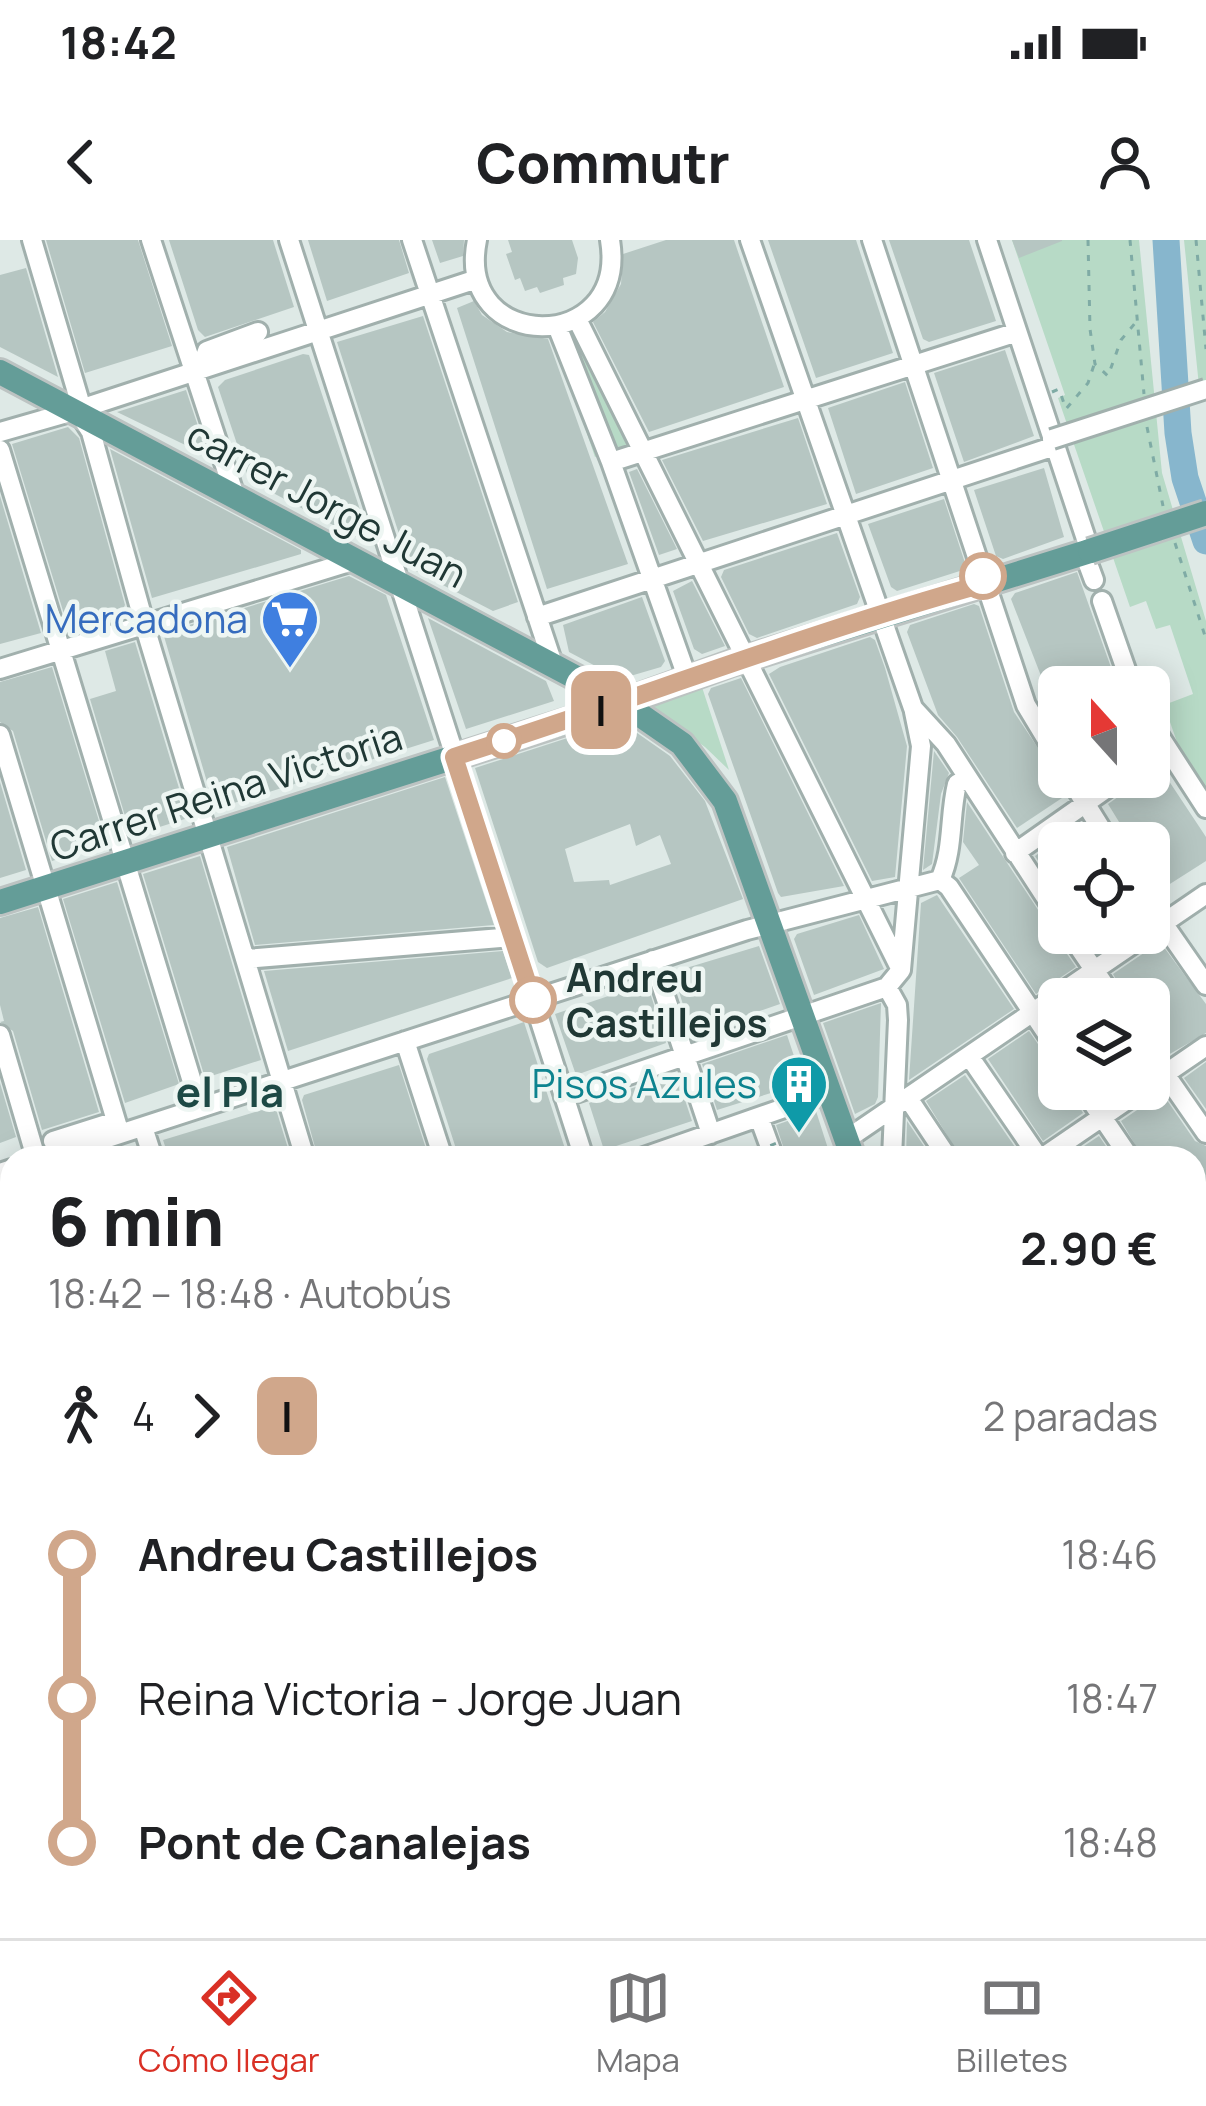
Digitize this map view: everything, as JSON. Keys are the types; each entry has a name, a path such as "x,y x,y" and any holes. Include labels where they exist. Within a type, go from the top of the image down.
{"main road":[{"name":"carrer Jorge Juan","path":"0,372 397,580 660,726 705,770 725,802 849,1146"},
{"name":"Carrer Reina Victoria","path":"0,902 1206,513"}],"street":[{"path":"32,240 80,399 77,410 91,432 302,1146"},
{"path":"151,240 235,496"},
{"path":"289,240 580,1146"},
{"path":"412,240 554,668"},
{"path":"477,240 477,279 485,297 511,322 557,326 577,319 599,301 609,281 610,240"},
{"path":"564,1097 887,987 902,970 921,746 913,708 750,240"},
{"path":"872,240 983,584 1026,705 1038,725"},
{"path":"987,240 1094,580"},
{"path":"0,431 477,279"},
{"path":"577,319 902,970"},
{"path":"557,326 687,677"},
{"path":"197,370 207,351 258,332"},
{"path":"610,461 1017,332"},
{"path":"537,616 952,481 1206,388"},
{"path":"0,450 200,1108"},
{"path":"0,669 356,560"},
{"path":"1104,608 1125,666"},
{"path":"913,708 946,744 1038,887"},
{"path":"0,735 118,1127"},
{"path":"1170,768 1206,808"},
{"path":"940,880 951,856 950,817 957,784 968,778"},
{"path":"1081,798 1097,822"},
{"path":"1015,853 1093,798"},
{"path":"59,1146 118,1127 143,1126 769,923 940,880"},
{"path":"940,880 1038,1020"},
{"path":"1170,919 1206,894"},
{"path":"1170,935 1206,985"},
{"path":"246,959 512,937"},
{"path":"1083,954 1100,978"},
{"path":"852,1146 900,1103 1119,954"},
{"path":"653,961 711,1134"},
{"path":"887,987 897,1005 898,1020 900,1103 894,1146"},
{"path":"0,1035 32,1146"},
{"path":"405,1041 439,1146"},
{"path":"1170,1071 1206,1046"},
{"path":"969,1056 1032,1146"},
{"path":"694,1146 711,1134 830,1092"},
{"path":"1170,1099 1206,1132"},
{"path":"900,1103 938,1146"},
{"path":"1098,1110 1122,1146"},
{"path":"1058,1146 1112,1110"},
{"path":"759,1117 770,1146"},
{"path":"143,1126 149,1146"}],"path":[{"path":"1059,389 1066,409 1088,382 1095,364 1088,240"},
{"path":"1130,240 1144,398"},
{"path":"1196,240 1206,349"},
{"path":"1095,364 1108,376 1121,340 1137,320"},
{"path":"1146,418 1164,512"},
{"path":"1170,530 1206,639"}],"green space":[{"path":"1012,240 1139,240 1162,473 1206,621 1206,796 1183,759 1170,722 1170,703 1193,694 1170,625 1156,629 1146,601 1130,607 1058,398 1065,395"},
{"path":"1184,240 1206,240 1206,384 1199,386"},
{"path":"575,323 629,444 595,457 552,331"},
{"path":"701,684 729,770 644,704"}],"building":[{"path":"46,240 138,240 172,346 85,373"},
{"path":"169,240 273,240 294,307 205,337 198,330"},
{"path":"308,240 399,240 409,273 327,301"},
{"path":"432,240 464,240 463,256 440,263"},
{"path":"508,240 572,240 578,258 576,274 563,278 564,285 540,293 537,287 525,291 520,278 515,280 506,254 512,252"},
{"path":"666,240 734,240 784,387 649,432 593,322 605,312 621,284 623,254"},
{"path":"768,240 856,240 893,353 816,378"},
{"path":"889,240 969,240 996,321 929,342 923,339"},
{"path":"1012,240 1062,240 1062,241 1019,258"},
{"path":"26,268 58,377 0,347 0,275"},
{"path":"474,301 482,315 507,332 548,339 628,564 547,589 457,308"},
{"path":"423,316 518,602 493,611 410,568 337,342"},
{"path":"1005,350 1034,436 964,462 934,373"},
{"path":"309,355 367,531 361,540 249,480 218,387 225,380"},
{"path":"905,382 933,468 856,494 828,408"},
{"path":"186,390 208,456 117,412"},
{"path":"798,418 827,504 703,541 662,460"},
{"path":"68,427 79,438 125,605 67,624 12,444"},
{"path":"110,449 301,550 301,554 152,598"},
{"path":"1044,468 1064,537 1003,559 996,556 974,490"},
{"path":"637,469 677,549 659,555 629,472"},
{"path":"0,496 41,633 0,644"},
{"path":"944,499 966,566 897,591 891,587 868,524"},
{"path":"837,533 860,597 857,604 757,638 749,634 721,577 724,570"},
{"path":"1077,572 1111,666 1038,668 1011,599 1015,593"},
{"path":"349,576 386,595 434,740 215,809 163,633"},
{"path":"692,581 725,646 702,654 694,649 673,591"},
{"path":"642,597 665,661 661,667 620,679 569,652 563,625"},
{"path":"979,606 1014,712 1038,748 1038,798 1062,798 1017,828 938,715 907,632 910,625"},
{"path":"428,618 546,681 554,701 466,729"},
{"path":"870,637 885,668 907,746 895,877 872,881 769,674"},
{"path":"135,642 188,818 131,836 90,699 116,691 105,651"},
{"path":"52,667 106,844 52,861 13,731 0,722 0,682"},
{"path":"741,678 844,886 781,897 778,893 708,694 711,688"},
{"path":"620,721 670,756 705,801 743,899 547,968 538,962 475,768","holes":["630,824 636,846 660,835 671,864 610,885 609,880 574,882 565,849"]},
{"path":"934,751 949,773 941,794 932,864 923,870"},
{"path":"445,777 494,925 255,945 227,847"},
{"path":"0,782 26,870 0,878"},
{"path":"1170,783 1206,837 1206,861 1170,884 1170,822 1119,822 1108,804 1116,798 1170,798"},
{"path":"967,802 1038,910 1038,954 1067,954 1076,967 1060,978 1038,978 1036,994 959,878 979,865 963,842"},
{"path":"200,856 261,1060 205,1078 143,874"},
{"path":"117,882 179,1084 125,1103 63,899"},
{"path":"937,895 1014,1009 909,1080 921,903"},
{"path":"38,907 99,1112 42,1130 13,1031 0,1022 4,1021 0,918"},
{"path":"859,915 884,969 814,995 794,939 797,934"},
{"path":"759,946 780,1004 692,1034 673,972"},
{"path":"503,951 512,978 288,1051 264,971"},
{"path":"1142,954 1169,954 1206,1004 1206,1033 1170,1054 1170,978 1115,978 1113,974"},
{"path":"647,983 666,1043 576,1075 555,1014"},
{"path":"881,1003 878,1097 875,1104 855,1114 823,1023"},
{"path":"524,1022 564,1146 455,1146 429,1054"},
{"path":"1029,1031 1038,1044 1038,1110 1083,1113 1043,1141 988,1059"},
{"path":"787,1035 803,1083 717,1110 702,1064"},
{"path":"1206,1062 1206,1109 1184,1078"},
{"path":"399,1065 425,1146 315,1146 304,1095"},
{"path":"676,1073 692,1121 616,1146 603,1146 589,1103"},
{"path":"965,1075 1014,1146 954,1146 926,1101"},
{"path":"0,1083 16,1137 0,1143"},
{"path":"1170,1105 1195,1141 1206,1146 1136,1146 1121,1121 1137,1110 1170,1110"},
{"path":"275,1106 287,1146 165,1146 163,1140"},
{"name":"Pisos Azules","path":"816,1111 827,1146 783,1146 776,1125"},
{"path":"907,1121 924,1146 906,1146"},
{"path":"1099,1136 1106,1146 1084,1146"}],"waterway":[{"path":"1166,240 1178,433 1185,478 1206,541"}],"bus line":[{"name":"I","path":"533,1000 454,757 983,584 983,576"}],"place":[{"name":"Mercadona","path":"290,670"},
{"name":"Andreu Castillejos","path":"533,1000"},
{"name":"Pisos Azules","path":"799,1135"}],"district":[{"name":"el Pla","path":"230,1092"}]}
